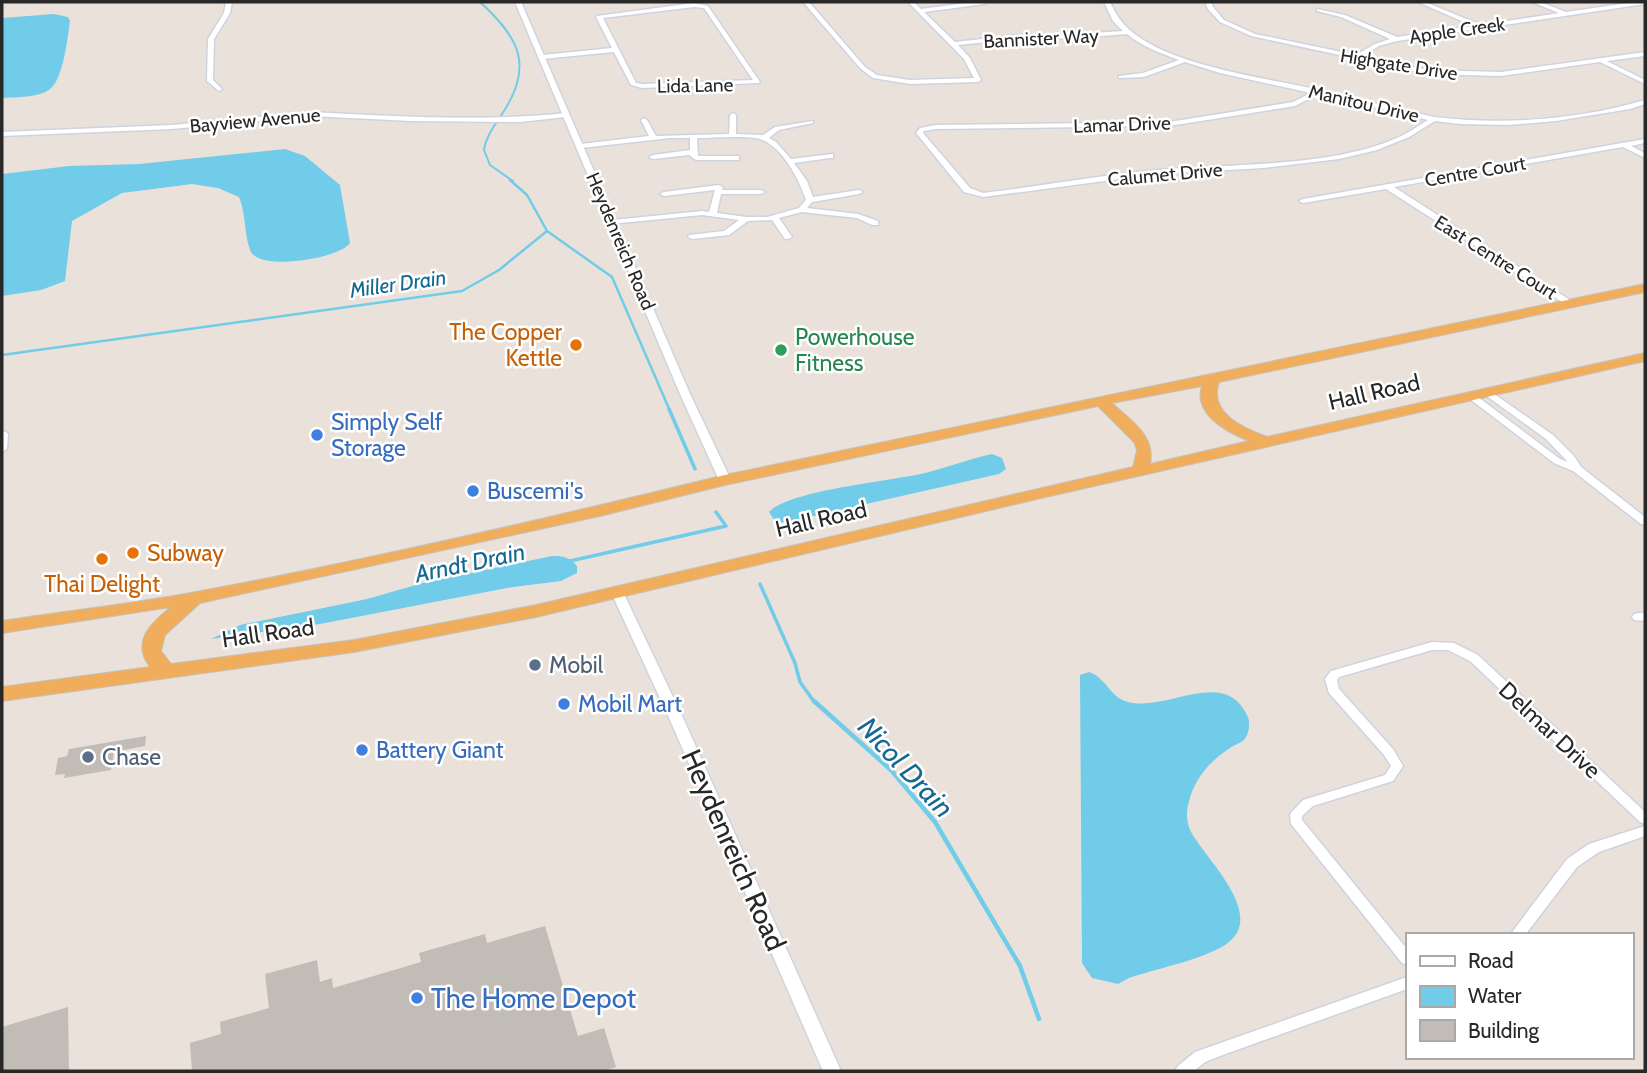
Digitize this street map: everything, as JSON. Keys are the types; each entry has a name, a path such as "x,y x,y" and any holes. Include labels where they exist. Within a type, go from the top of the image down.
{"highway":[{"name":"Hall Road","path":"2,627 194,598 388,558 724,480 1334,355 1645,288"},
{"name":"Hall Road","path":"2,694 388,640 617,592 1645,357"},
{"path":"1212,379 1207,396 1212,407 1236,430 1265,442"},
{"path":"1101,401 1141,440 1145,450 1140,471"},
{"path":"167,672 155,664 150,656 151,642 163,624 194,598"}],"street":[{"path":"219,89 211,81 211,43 228,13 229,2"},
{"name":"Heydenreich Road","path":"519,2 680,383 724,480"},
{"path":"806,2 863,68 881,79 910,82 978,80 967,58 911,2"},
{"path":"920,11 985,2"},
{"name":"Manitou Drive","path":"1107,2 1114,19 1128,32 1185,60 1434,119 1521,125 1630,107 1645,102"},
{"name":"Highgate Drive","path":"1208,2 1217,17 1240,30 1271,40 1417,71 1470,75 1511,73 1645,54"},
{"path":"1421,2 1481,27"},
{"path":"1535,2 1566,14"},
{"name":"Apple Creek","path":"1356,58 1396,39 1644,2"},
{"name":"Lida Lane","path":"704,6 757,82 736,85 633,84 613,47 598,18 601,15 704,6"},
{"path":"1319,10 1343,16 1396,39"},
{"name":"Bannister Way","path":"954,44 1017,37 1128,32"},
{"path":"541,54 613,47"},
{"path":"1598,59 1645,82"},
{"path":"1121,77 1143,75 1185,60"},
{"name":"Lamar Drive","path":"922,129 1169,124 1295,104 1318,92"},
{"name":"Bayview Avenue","path":"2,134 163,128 310,114 411,119 509,119 565,112"},
{"path":"732,135 733,115"},
{"name":"Calumet Drive","path":"922,129 919,133 967,190 983,195 1153,173 1293,163 1390,144 1414,134 1434,119"},
{"path":"644,120 653,137"},
{"path":"764,138 777,128 811,122"},
{"path":"581,146 694,135 764,138 778,146 803,181 810,200"},
{"path":"694,135 693,152 696,158 736,158"},
{"name":"Centre Court","path":"1303,201 1645,141"},
{"path":"1624,145 1645,156"},
{"path":"653,157 693,152"},
{"path":"789,161 830,156"},
{"path":"664,194 719,187 713,213"},
{"name":"East Centre Court","path":"1388,187 1570,303"},
{"path":"718,192 761,192"},
{"path":"802,210 810,200 859,192"},
{"path":"613,222 713,213 746,219 775,218 802,210 858,216 875,223"},
{"path":"775,218 788,237"},
{"path":"692,237 726,233 746,219"},
{"path":"1479,394 1550,439 1572,458 1577,469"},
{"path":"1479,394 1533,443 1557,461 1577,469 1645,522"},
{"path":"2,449 3,434"},
{"path":"1533,443 1550,439"},
{"name":"Heydenreich Road","path":"617,592 677,720 831,1071"},
{"name":"Delmar Drive","path":"1406,958 1296,821 1296,814 1308,803 1389,778 1397,766 1389,752 1333,690 1331,679 1335,674 1432,646 1450,646 1474,658 1645,820"},
{"path":"1519,933 1572,863 1594,848 1645,831"},
{"path":"1183,1071 1200,1057 1215,1051 1406,983"}],"water":[{"path":"54,14 68,17 70,21 64,57 55,84 40,94 2,98 2,18"},
{"path":"285,149 305,156 340,185 350,243 343,249 298,261 267,260 256,257 250,250 239,197 218,188 192,184 122,193 72,221 65,281 41,290 2,296 2,174"},
{"path":"992,454 1002,458 1006,469 999,474 791,521 776,523 769,512 780,504 819,492 925,473"},
{"path":"552,556 572,561 577,566 577,573 561,581 507,588 320,624 211,639 240,625"},
{"path":"1089,672 1095,674 1120,699 1140,704 1191,694 1223,694 1236,701 1249,721 1244,740 1216,759 1199,778 1187,813 1191,832 1229,886 1236,901 1240,916 1238,930 1229,942 1209,953 1129,978 1118,984 1092,978 1082,963 1080,675"}],"building":[{"name":"Chase","path":"146,736 145,746 114,752 111,770 64,778 65,774 55,775 58,758 67,756 69,749"},
{"name":"The Home Depot","path":"545,926 578,1036 604,1028 616,1067 603,1071 192,1071 190,1043 221,1034 220,1022 269,1008 265,974 317,960 320,982 332,978 333,988 421,962 419,953 485,934 487,943"},
{"path":"68,1007 69,1071 2,1071 2,1027"}],"waterway":[{"name":"Miller Drain","path":"480,2 504,27 518,52 520,65 513,94 489,134 484,150 490,165 513,181"},
{"name":"Miller Drain","path":"510,180 527,195 547,231"},
{"name":"Miller Drain","path":"2,355 462,291 499,270 547,231"},
{"name":"Nicol Drain","path":"547,231 612,277 670,411"},
{"name":"Nicol Drain","path":"669,409 695,469"},
{"name":"Arndt Drain","path":"570,561 726,526 716,512"},
{"name":"Nicol Drain","path":"760,584 795,663 800,682 815,703"},
{"name":"Nicol Drain","path":"814,701 891,770 935,822 1020,966 1039,1019"}],"place":[{"name":"The Copper Kettle","path":"576,345"},
{"name":"Powerhouse Fitness","path":"781,350"},
{"name":"Simply Self Storage","path":"317,435"},
{"name":"Buscemi's","path":"473,491"},
{"name":"Subway","path":"133,553"},
{"name":"Thai Delight","path":"102,559"},
{"name":"Mobil","path":"535,665"},
{"name":"Mobil Mart","path":"564,704"},
{"name":"Battery Giant","path":"362,750"},
{"name":"Chase","path":"88,757"},
{"name":"The Home Depot","path":"417,998"}]}
